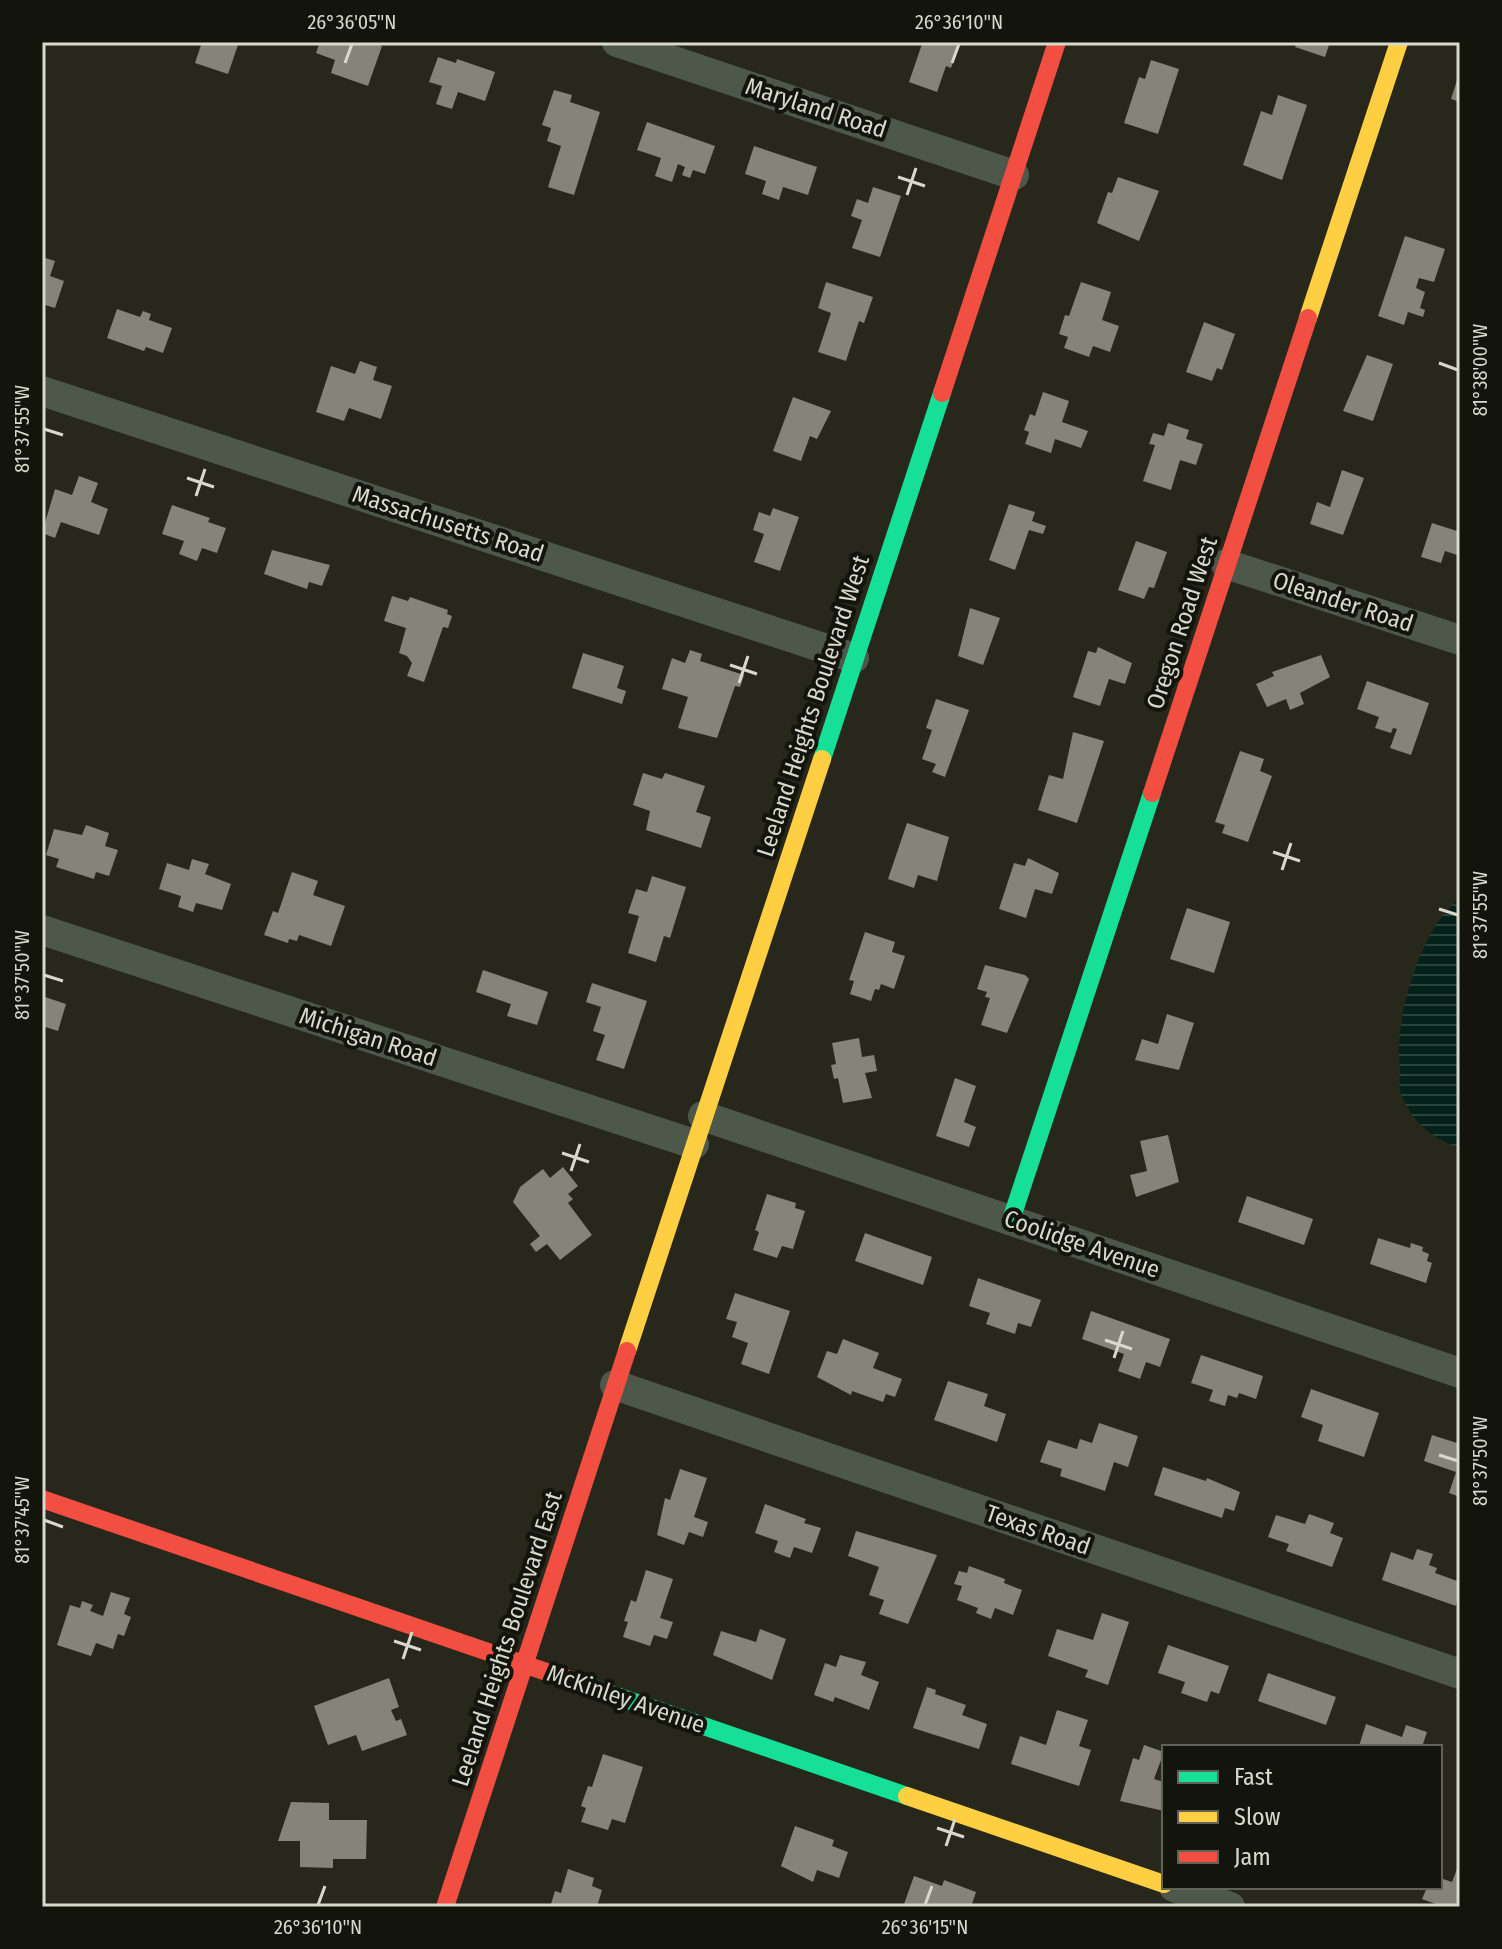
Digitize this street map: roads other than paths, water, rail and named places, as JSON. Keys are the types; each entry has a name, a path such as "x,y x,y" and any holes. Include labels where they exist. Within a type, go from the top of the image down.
{"street":[{"name":"Maryland Road","path":"617,42 1014,175"},
{"name":"Leeland Heights Boulevard West","path":"615,1385 1057,42"},
{"name":"Oregon Road West","path":"1011,1220 1399,42"},
{"name":"Massachusetts Road","path":"42,391 854,658"},
{"name":"Oleander Road","path":"1226,564 1460,640"},
{"name":"Michigan Road","path":"42,930 699,1130"},
{"name":"Coolidge Avenue","path":"699,1130 1011,1220 1460,1373"},
{"name":"Leeland Heights Boulevard East","path":"445,1907 615,1385"},
{"name":"Texas Road","path":"615,1385 1460,1674"},
{"name":"McKinley Avenue","path":"42,1499 1162,1883"},
{"path":"1180,1889 1230,1907"}],"water":[{"path":"1460,898 1460,1148 1425,1129 1406,1106 1400,1089 1399,1047 1406,1000 1422,952 1446,911"}]}
